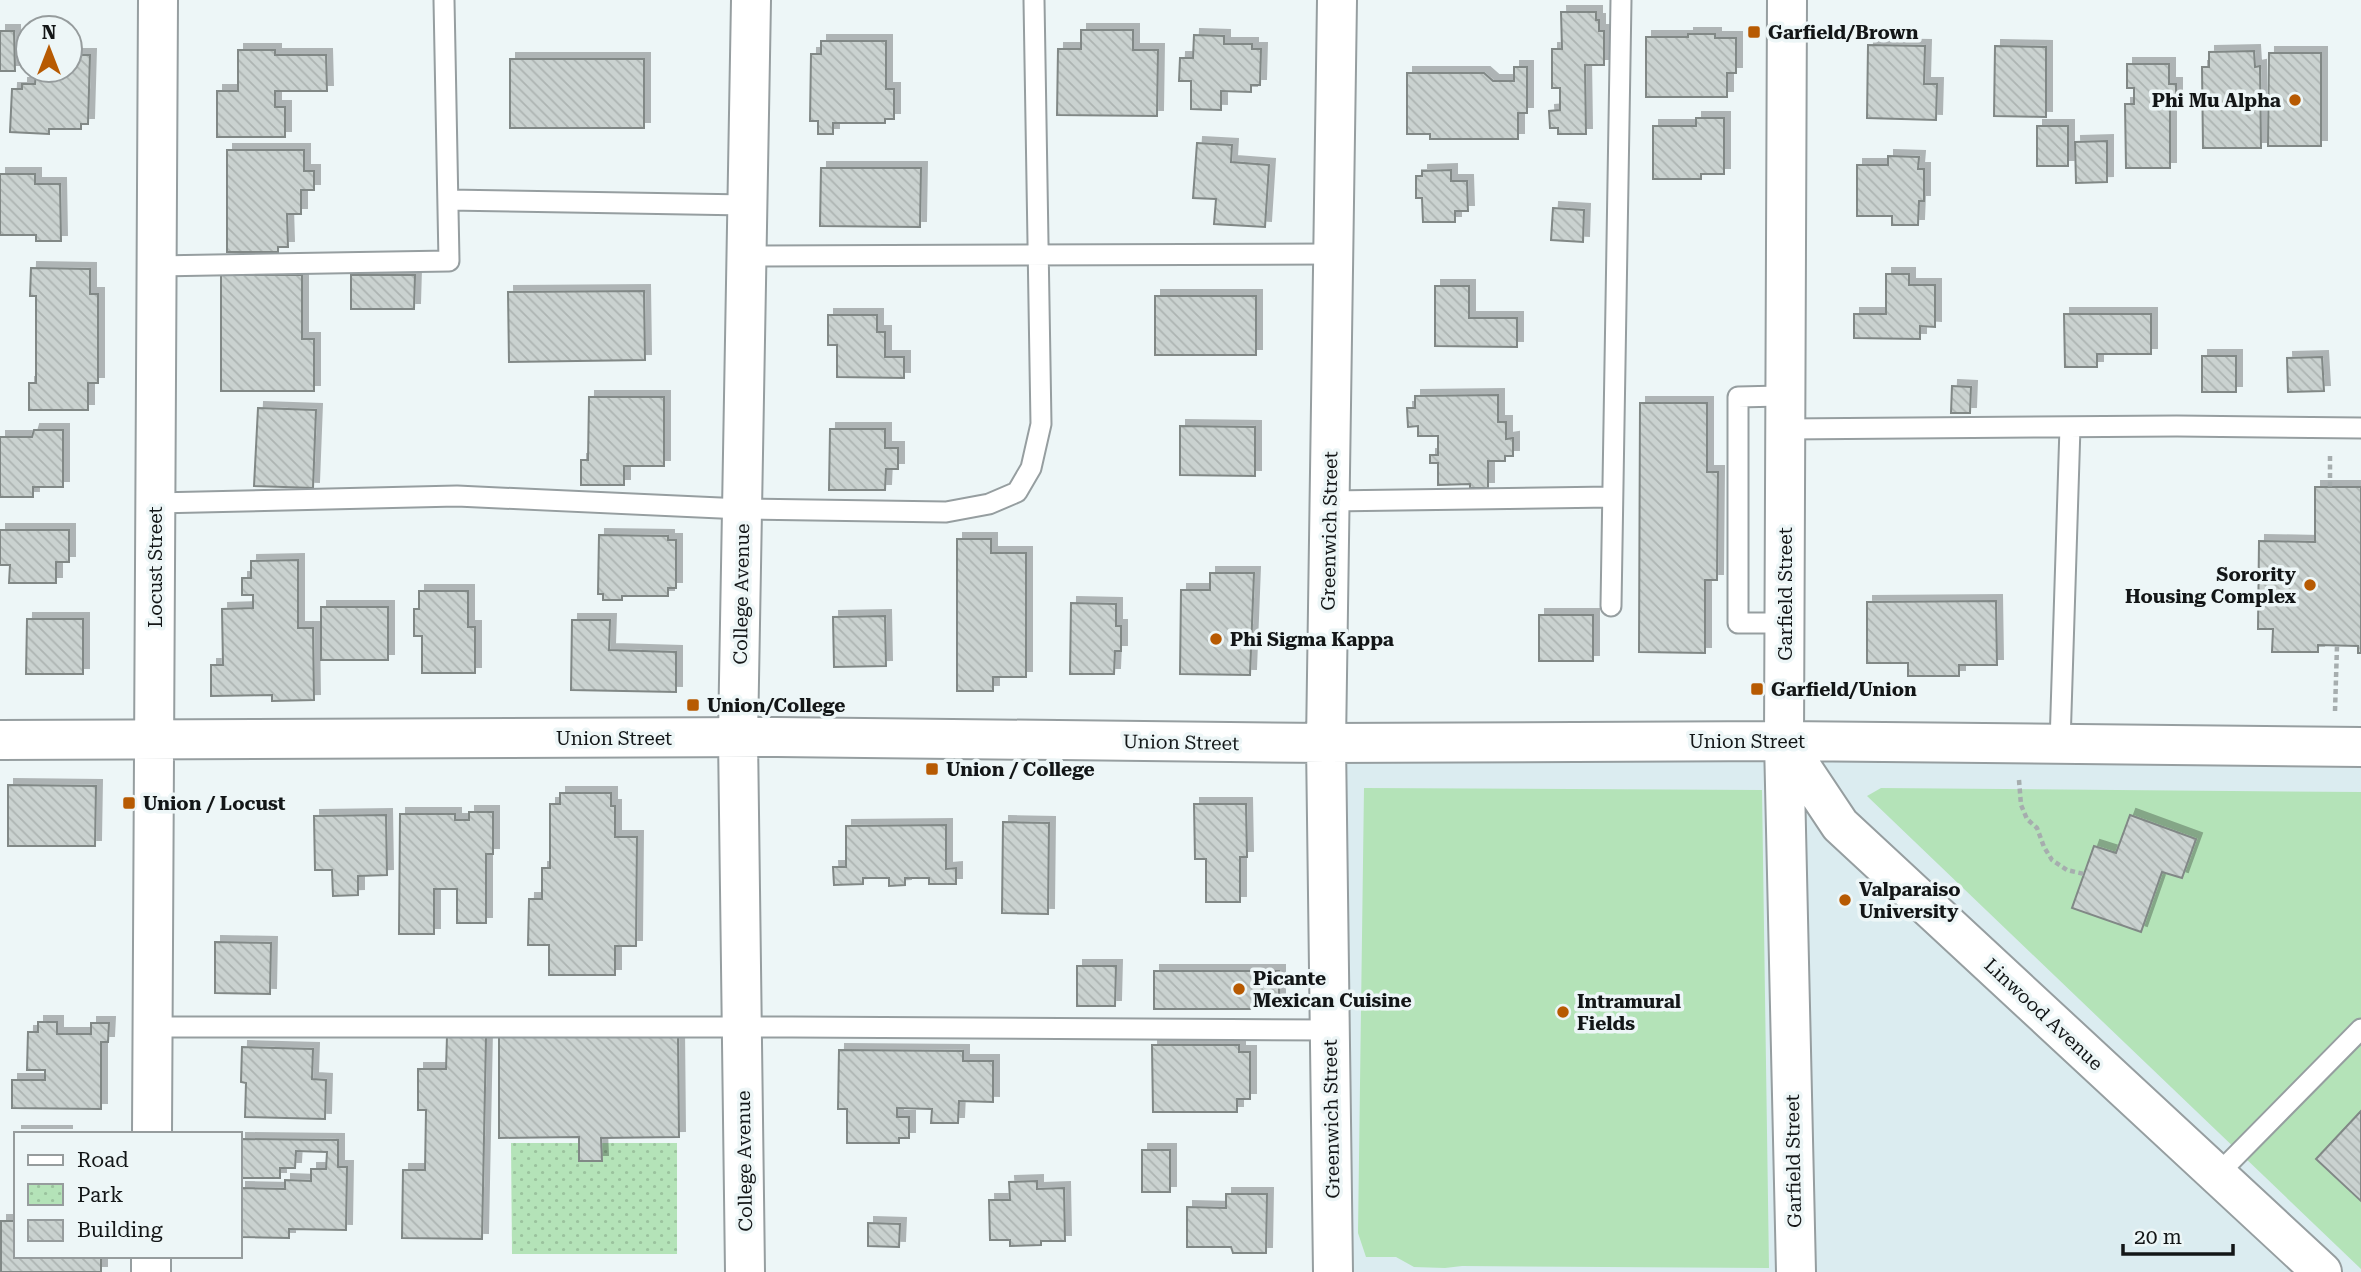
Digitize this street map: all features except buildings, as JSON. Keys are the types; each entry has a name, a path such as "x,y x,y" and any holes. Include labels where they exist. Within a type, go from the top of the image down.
{"street":[{"name":"Locust Street","path":"152,1132 159,0"},
{"name":"College Avenue","path":"745,1272 738,737 751,0"},
{"name":"Greenwich Street","path":"1334,1272 1326,743 1337,0"},
{"name":"Garfield Street","path":"1787,0 1784,741 1796,1272"},
{"name":"Union Street","path":"0,740 738,737 1326,743 1784,741 2348,747"},
{"name":"Linwood Avenue","path":"1784,741 1840,825 2322,1272"}],"lane":[{"path":"157,266 449,261 444,0"},
{"path":"156,503 457,496 742,509 946,512 989,505 1017,492 1031,468 1041,424 1034,0"},
{"path":"1611,606 1622,0"},
{"path":"448,200 747,205"},
{"path":"746,256 1333,254"},
{"path":"1785,623 1738,623 1738,397 1786,413 2070,427 2361,428"},
{"path":"2060,744 2070,427"},
{"path":"1330,501 1611,497"},
{"path":"152,1027 1330,1030"},
{"path":"2217,1175 2361,1029"}],"path":[{"path":"2330,456 2330,487"},
{"path":"2337,646 2348,747"},
{"path":"2019,770 2021,805 2027,819 2037,828 2043,847 2052,860 2067,870 2084,874"}],"shaded area":[{"name":"Valparaiso University","path":"1326,743 2361,747 2361,1272 1333,1272"}],"green space":[{"name":"Intramural Fields","path":"1364,788 1762,790 1769,1268 1445,1268 1414,1267 1396,1257 1366,1257 1358,1233"},
{"path":"1881,788 2361,792 2361,1269 1867,796"},
{"path":"511,1143 677,1143 677,1254 512,1254"}],"place":[{"name":"Garfield/Brown","path":"1754,32"},
{"name":"Phi Mu Alpha","path":"2295,100"},
{"name":"Sorority Housing Complex","path":"2310,585"},
{"name":"Phi Sigma Kappa","path":"1216,639"},
{"name":"Garfield/Union","path":"1757,689"},
{"name":"Union/College","path":"693,705"},
{"name":"Union / College","path":"932,769"},
{"name":"Union / Locust","path":"129,803"},
{"name":"Valparaiso University","path":"1845,900"},
{"name":"Picante Mexican Cuisine","path":"1239,989"},
{"name":"Intramural Fields","path":"1563,1012"}]}
